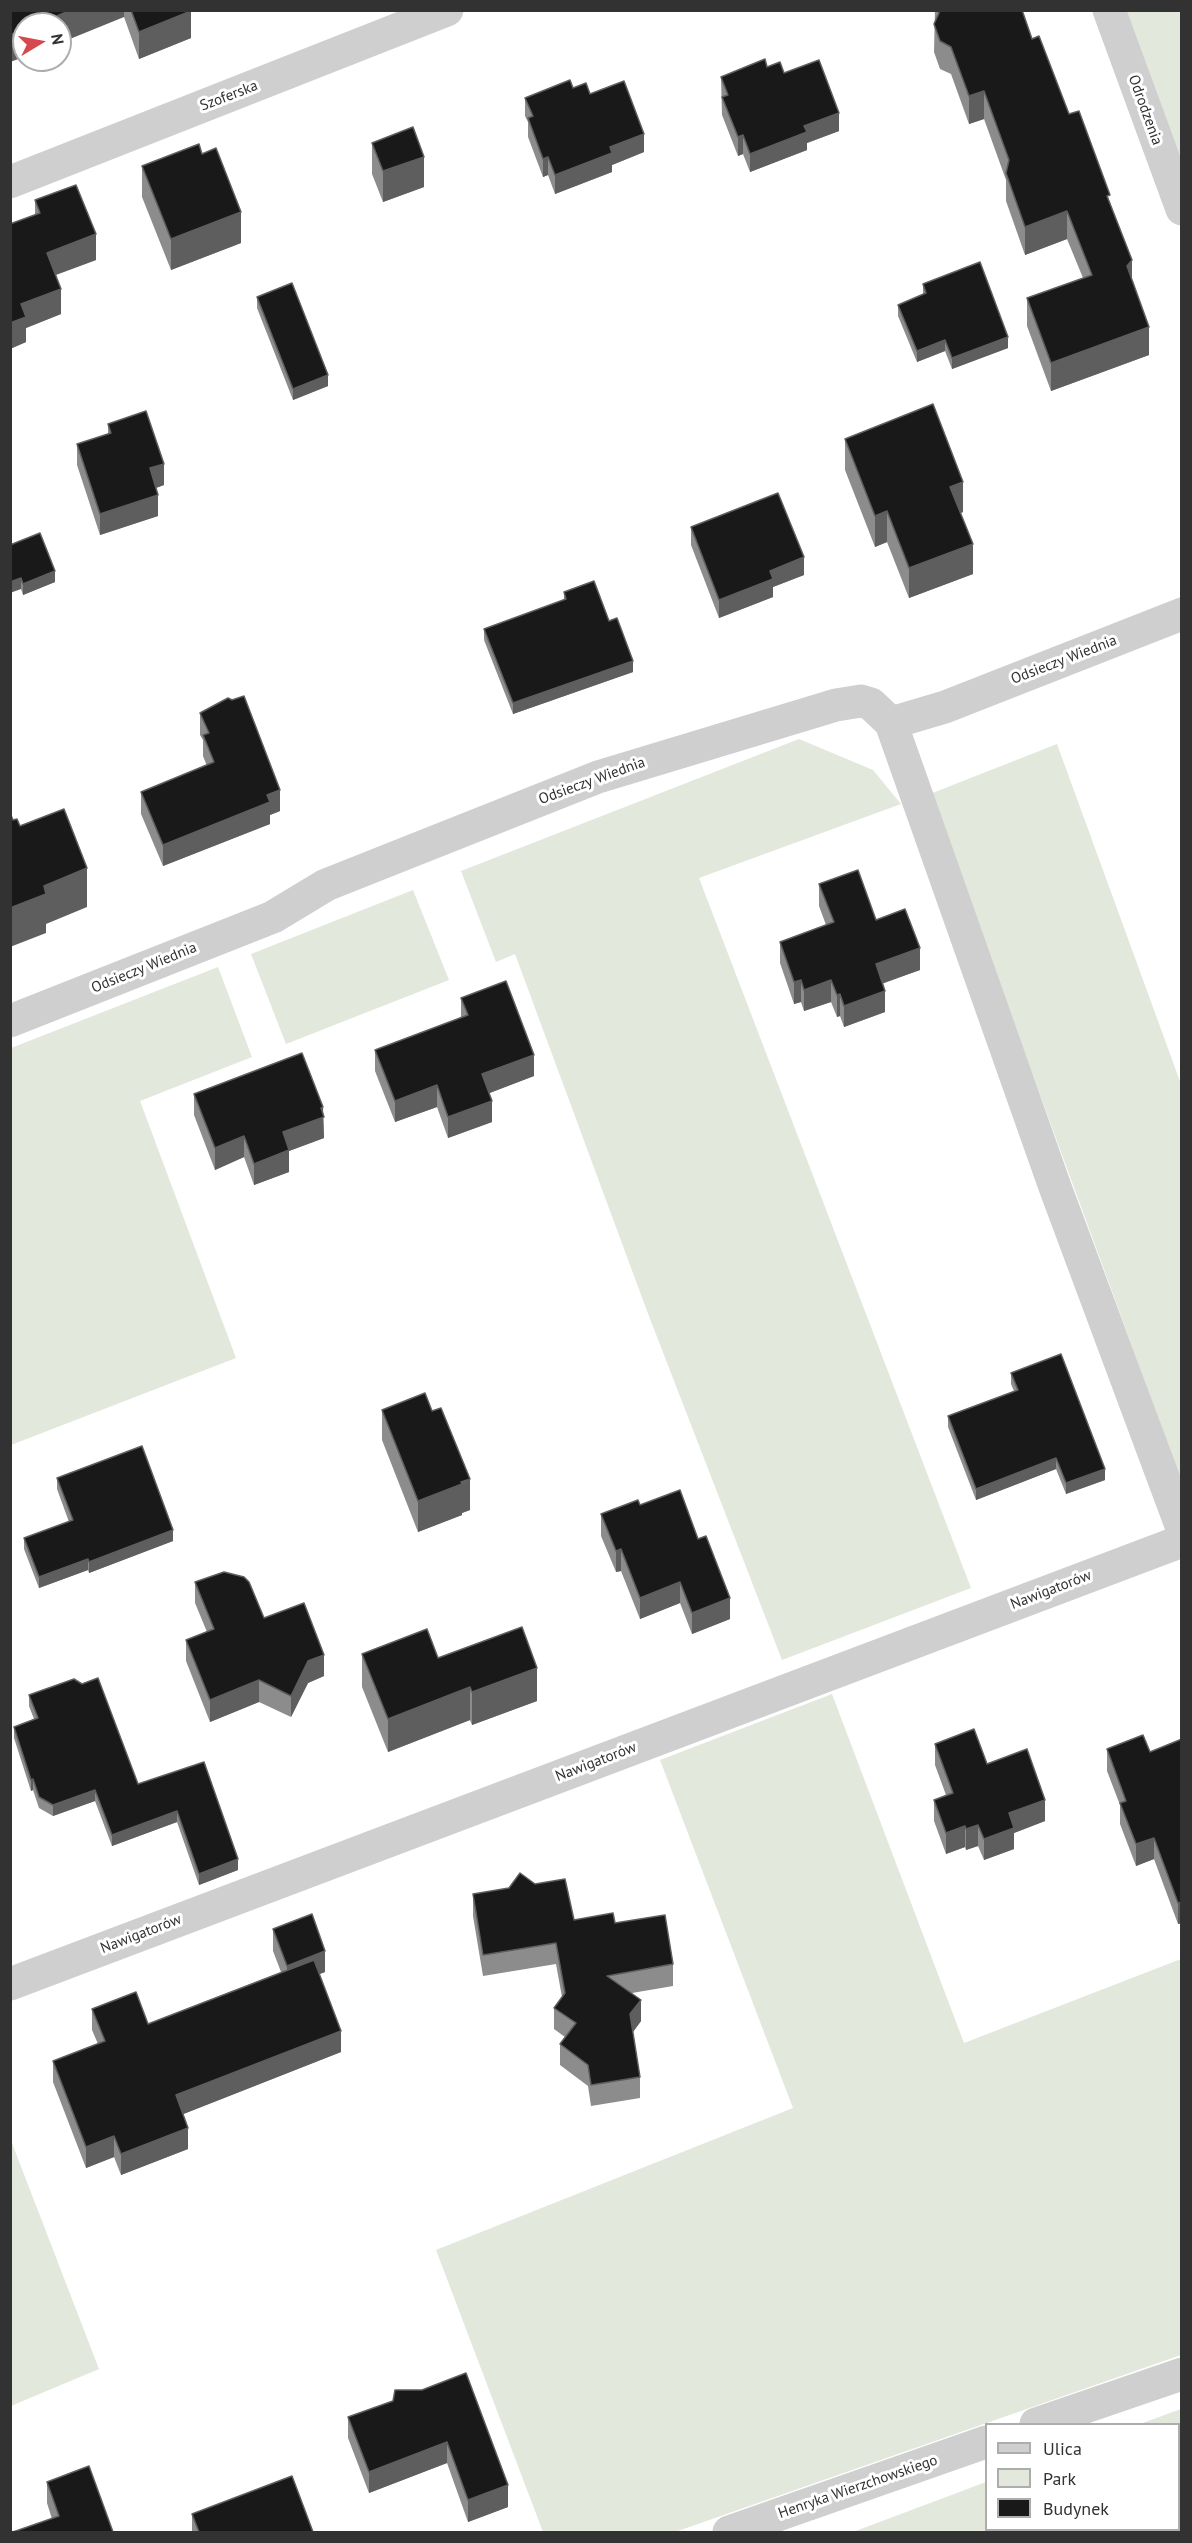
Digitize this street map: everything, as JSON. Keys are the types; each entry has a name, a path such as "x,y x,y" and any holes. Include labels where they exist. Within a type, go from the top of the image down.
{"street":[{"name":"Szoferska","path":"10,182 447,10"},
{"name":"Odrodzenia","path":"1109,10 1182,209"},
{"name":"Odsieczy Wiednia","path":"10,1021 273,917 326,885 598,777 836,705 861,701 879,710 891,723 945,707 1182,614"},
{"path":"891,723 1055,1187 1182,1528"},
{"name":"Nawigatorów","path":"10,1984 1182,1541"},
{"path":"1039,2423 1182,2374"},
{"name":"Henryka Wierzchowskiego","path":"729,2532 985,2443"}],"green space":[{"path":"1122,11 1181,11 1181,169"},
{"path":"799,739 873,770 901,804 699,878 971,1588 782,1660 647,1311 515,954 496,962 461,871"},
{"path":"1057,744 1181,1084 1181,1480 930,794"},
{"path":"413,890 449,980 286,1044 251,954"},
{"path":"218,967 252,1057 140,1101 236,1358 11,1445 11,1048"},
{"path":"832,1694 964,2043 1181,1959 1181,2355 675,2532 543,2532 436,2250 793,2108 660,1760"},
{"path":"10,2138 99,2369 11,2406 10,2406"},
{"path":"1181,2409 1181,2532 853,2532 985,2482 985,2531 1180,2531 1180,2423 1143,2423"}],"building":[{"path":"10,10 71,10 66,12 12,12 12,34 10,35"},
{"path":"131,10 191,10 191,11 139,32"},
{"path":"938,10 1022,10 1032,39 1039,36 1069,114 1079,111 1110,195 1107,196 1132,260 1127,266 1149,327 1051,363 1027,298 1092,275 1067,211 1025,227 1006,173 1009,160 984,91 969,96 951,47 940,41 934,24"},
{"path":"765,59 767,67 780,62 784,73 819,60 839,113 804,126 807,132 750,154 743,135 738,137 722,97 728,95 721,77"},
{"path":"570,80 573,88 586,83 590,94 624,81 644,134 610,147 612,153 555,175 548,157 543,159 528,118 533,116 525,98"},
{"path":"413,127 424,157 383,171 372,143"},
{"path":"199,144 202,154 216,148 241,212 171,239 142,166"},
{"path":"76,185 96,234 47,253 61,289 21,304 26,317 10,323 10,224 40,213 35,200"},
{"path":"980,262 1008,337 952,358 945,340 917,351 898,305 926,293 923,284"},
{"path":"292,283 328,375 293,389 257,297"},
{"path":"933,404 963,482 950,487 973,544 909,568 887,511 875,516 845,439"},
{"path":"146,411 164,464 150,468 158,495 100,514 77,444 111,433 108,424"},
{"path":"778,493 804,557 770,571 773,579 719,600 691,527"},
{"path":"40,533 55,571 23,584 21,578 10,582 10,545"},
{"path":"594,581 609,621 617,618 633,661 513,703 484,629 566,599 564,592"},
{"path":"244,696 280,790 267,795 270,802 163,845 141,792 214,762 203,735 209,733 200,713 228,698 232,700"},
{"path":"64,809 87,868 44,886 46,894 10,908 10,813 13,820 17,819 20,826"},
{"path":"858,870 876,920 905,909 920,948 876,964 885,991 844,1006 831,980 804,990 801,980 794,982 780,942 834,922 819,884"},
{"path":"506,981 534,1055 482,1074 492,1101 448,1117 437,1085 395,1101 375,1050 468,1015 461,998"},
{"path":"302,1053 323,1107 321,1108 324,1117 283,1132 289,1150 254,1164 244,1136 215,1148 194,1094"},
{"path":"1061,1354 1105,1469 1066,1483 1056,1458 976,1489 948,1416 1018,1390 1011,1373"},
{"path":"425,1393 432,1411 441,1408 470,1479 418,1501 382,1410"},
{"path":"142,1446 173,1530 89,1562 88,1559 39,1577 24,1538 73,1520 57,1478"},
{"path":"680,1490 698,1539 706,1536 730,1598 692,1613 680,1582 640,1598 621,1549 616,1551 601,1514 638,1500 640,1505"},
{"path":"224,1572 244,1577 249,1582 264,1618 304,1603 324,1655 308,1661 291,1696 259,1680 210,1700 186,1640 214,1629 195,1582"},
{"path":"522,1627 537,1668 472,1692 470,1687 388,1719 362,1654 427,1629 438,1658"},
{"path":"98,1678 138,1784 204,1762 238,1859 199,1874 177,1811 112,1835 95,1790 53,1805 39,1797 33,1779 31,1780 14,1727 38,1718 29,1695 74,1679 82,1684"},
{"path":"974,1729 987,1764 1027,1749 1045,1800 1009,1813 1014,1828 984,1839 978,1825 966,1829 965,1826 946,1833 934,1800 953,1793 935,1744"},
{"path":"1143,1735 1150,1752 1182,1739 1182,1902 1178,1903 1154,1838 1136,1844 1120,1803 1126,1801 1107,1749"},
{"path":"520,1873 535,1884 565,1879 574,1920 613,1913 615,1923 665,1915 673,1964 607,1976 641,2000 630,2014 640,2077 591,2085 588,2065 560,2044 576,2023 554,2008 565,1993 556,1943 483,1955 473,1894 509,1888"},
{"path":"312,1914 325,1951 287,1966 273,1929"},
{"path":"314,1960 341,2031 176,2095 188,2128 121,2154 114,2136 86,2147 53,2061 105,2041 92,2009 136,1992 148,2024"},
{"path":"466,2373 508,2485 468,2500 447,2442 369,2472 348,2417 393,2401 395,2390 422,2390"},
{"path":"89,2466 113,2532 13,2532 59,2516 47,2482"},
{"path":"292,2476 313,2532 199,2532 192,2514"}]}
